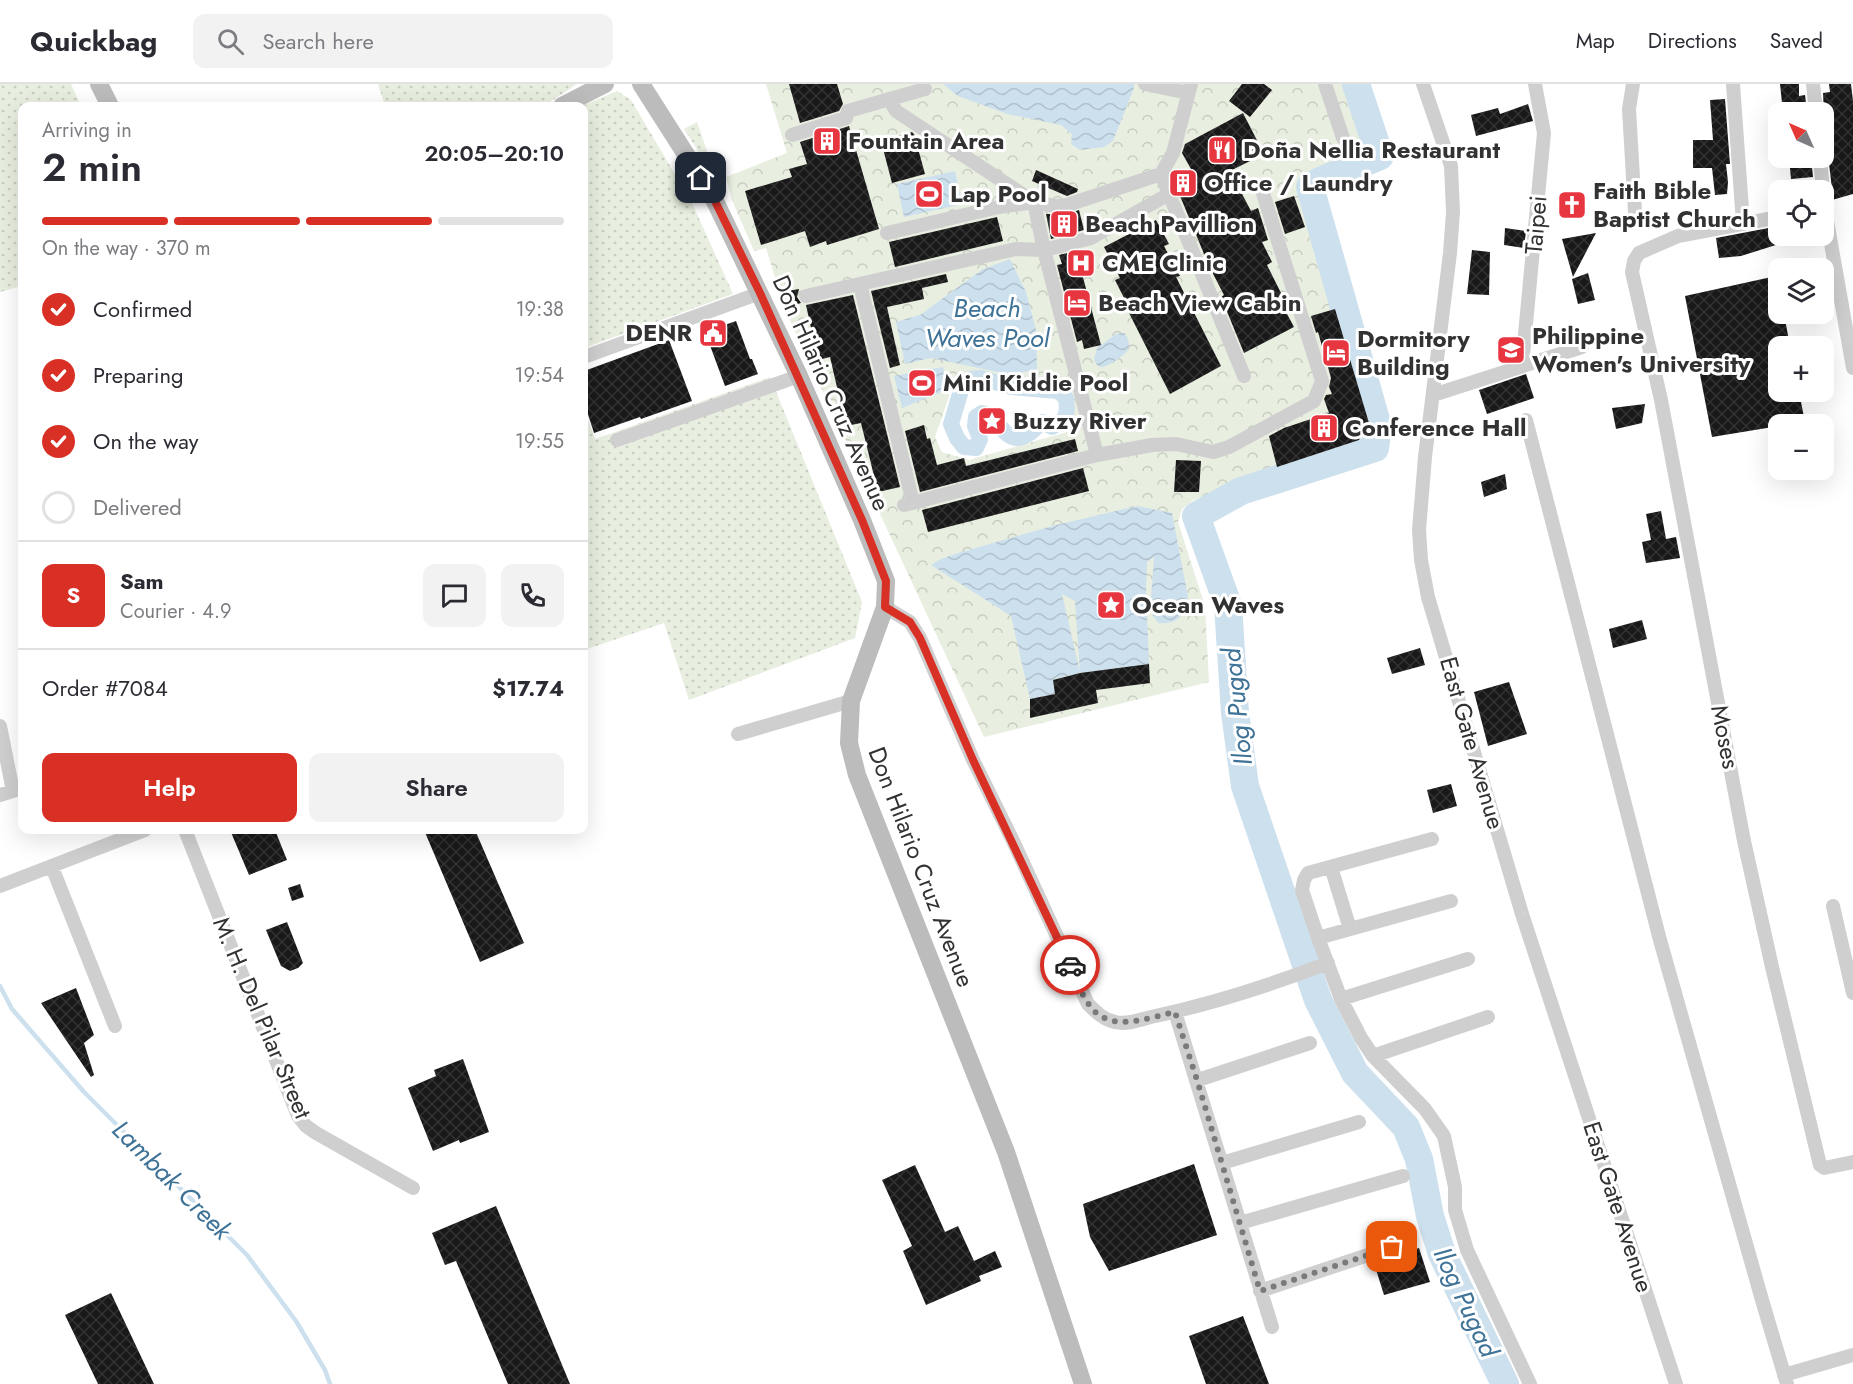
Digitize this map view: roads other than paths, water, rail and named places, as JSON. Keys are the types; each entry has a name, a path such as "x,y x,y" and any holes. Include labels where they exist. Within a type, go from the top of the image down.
{"street":[{"path":"99,84 108,102"},
{"path":"570,102 605,84"},
{"name":"Don Hilario Cruz Avenue","path":"641,84 713,197 799,376 886,581 885,607 851,701 849,743 857,775 1006,1152 1083,1384"},
{"path":"887,233 999,207 1034,202 1055,206 1067,205 1161,174 1173,153 1190,89 1145,84"},
{"path":"1325,84 1343,138"},
{"name":"East Gate Avenue","path":"1424,84 1451,166 1453,212 1419,530 1421,560 1428,597 1522,914 1676,1384"},
{"name":"Taipei","path":"1522,366 1544,134 1535,84"},
{"path":"1633,84 1629,109 1635,212"},
{"path":"1734,84 1743,223 1768,219"},
{"path":"1813,84 1815,102"},
{"path":"792,135 846,118 848,111 925,89"},
{"path":"889,99 896,111 1034,202 1044,250 1097,455"},
{"path":"1161,174 1244,376"},
{"path":"860,284 908,504 1097,455 1152,445 1176,444 1213,452 1229,447 1314,401 1322,381 1261,187"},
{"path":"807,296 1016,249 1044,250 1091,238 1169,194"},
{"name":"Moses","path":"1743,223 1678,236 1639,253 1634,261 1632,272 1661,400 1744,841 1820,1165 1824,1168 1853,1162"},
{"path":"1831,246 1853,368"},
{"path":"588,356 760,293"},
{"path":"1433,395 1582,347"},
{"path":"617,440 799,376"},
{"path":"1526,420 1660,940 1786,1379 1853,1355"},
{"path":"885,607 910,622 920,638 973,760 1088,1004 1099,1015 1115,1023 1175,1012 1328,963"},
{"path":"738,734 851,701"},
{"path":"0,726 12,791"},
{"path":"0,886 135,834"},
{"name":"M. H. Del Pilar Street","path":"187,834 298,1116 316,1133 413,1188"},
{"path":"1432,839 1308,873 1302,890 1341,999 1361,1038 1373,1056 1425,1108 1444,1136 1455,1187 1455,1210 1467,1250 1530,1384"},
{"path":"52,867 115,1026"},
{"path":"1330,867 1350,930"},
{"path":"1318,938 1451,901"},
{"path":"1833,906 1853,993"},
{"path":"1341,999 1468,959"},
{"path":"1175,1012 1272,1327"},
{"path":"1373,1056 1488,1017"},
{"path":"1197,1080 1310,1043"},
{"path":"1222,1163 1359,1122"},
{"path":"1240,1223 1403,1176"},
{"path":"1260,1291 1392,1247"}],"water":[{"path":"943,84 1134,84 1134,88 1113,141 1104,147 1080,150 1071,144 1072,134 1061,125 1007,114 958,96"},
{"name":"Lap Pool","path":"955,171 962,204 904,217 897,184"},
{"name":"Beach Waves Pool","path":"1010,259 1026,292 1036,330 1037,369 1012,375 931,358 905,364 896,322 920,315 983,269"},
{"path":"1124,333 1129,346 1127,351 1111,364 1098,366 1094,360 1097,348 1116,334"},
{"name":"Mini Kiddie Pool","path":"943,367 949,389 902,408 894,376"},
{"name":"Ocean Waves","path":"1137,506 1172,513 1188,597 1179,618 1171,622 1158,623 1150,611 1154,557 1147,562 1149,664 1080,673 1054,679 1055,694 1030,699 1011,616 931,565 955,554 1052,526","holes":["1062,594 1075,601 1080,672"]}],"waterway":[{"name":"Ilog Pugad","path":"1356,84 1380,156 1310,187 1378,427 1375,448 1241,491 1196,516 1228,605 1235,713 1245,786 1318,1000 1355,1073 1406,1127 1419,1159 1430,1216 1442,1254 1505,1384"},
{"name":"Buzzy River","path":"981,378 1012,387 1058,391 1066,398 1067,408 1064,419 1052,427 1043,422 1028,434 1014,438 994,420 982,413 976,417 975,426 980,439 976,448 964,447 951,424 962,387 970,379 981,378"},
{"name":"Lambak Creek","path":"0,986 12,1009 84,1092 247,1255 296,1321 325,1370 330,1384"}],"place":[{"name":"Fountain Area","path":"827,141"},
{"name":"Doña Nellia Restaurant","path":"1222,150"},
{"name":"Office / Laundry","path":"1183,183"},
{"name":"Lap Pool","path":"929,194"},
{"name":"Faith Bible Baptist Church","path":"1572,205"},
{"name":"Beach Pavillion","path":"1064,224"},
{"name":"CME Clinic","path":"1081,263"},
{"name":"Beach View Cabin","path":"1077,303"},
{"name":"DENR","path":"713,333"},
{"name":"Philippine Women's University","path":"1511,350"},
{"name":"Dormitory Building","path":"1336,353"},
{"name":"Mini Kiddie Pool","path":"922,383"},
{"name":"Buzzy River","path":"992,421"},
{"name":"Conference Hall","path":"1324,428"},
{"name":"Ocean Waves","path":"1111,605"}]}
